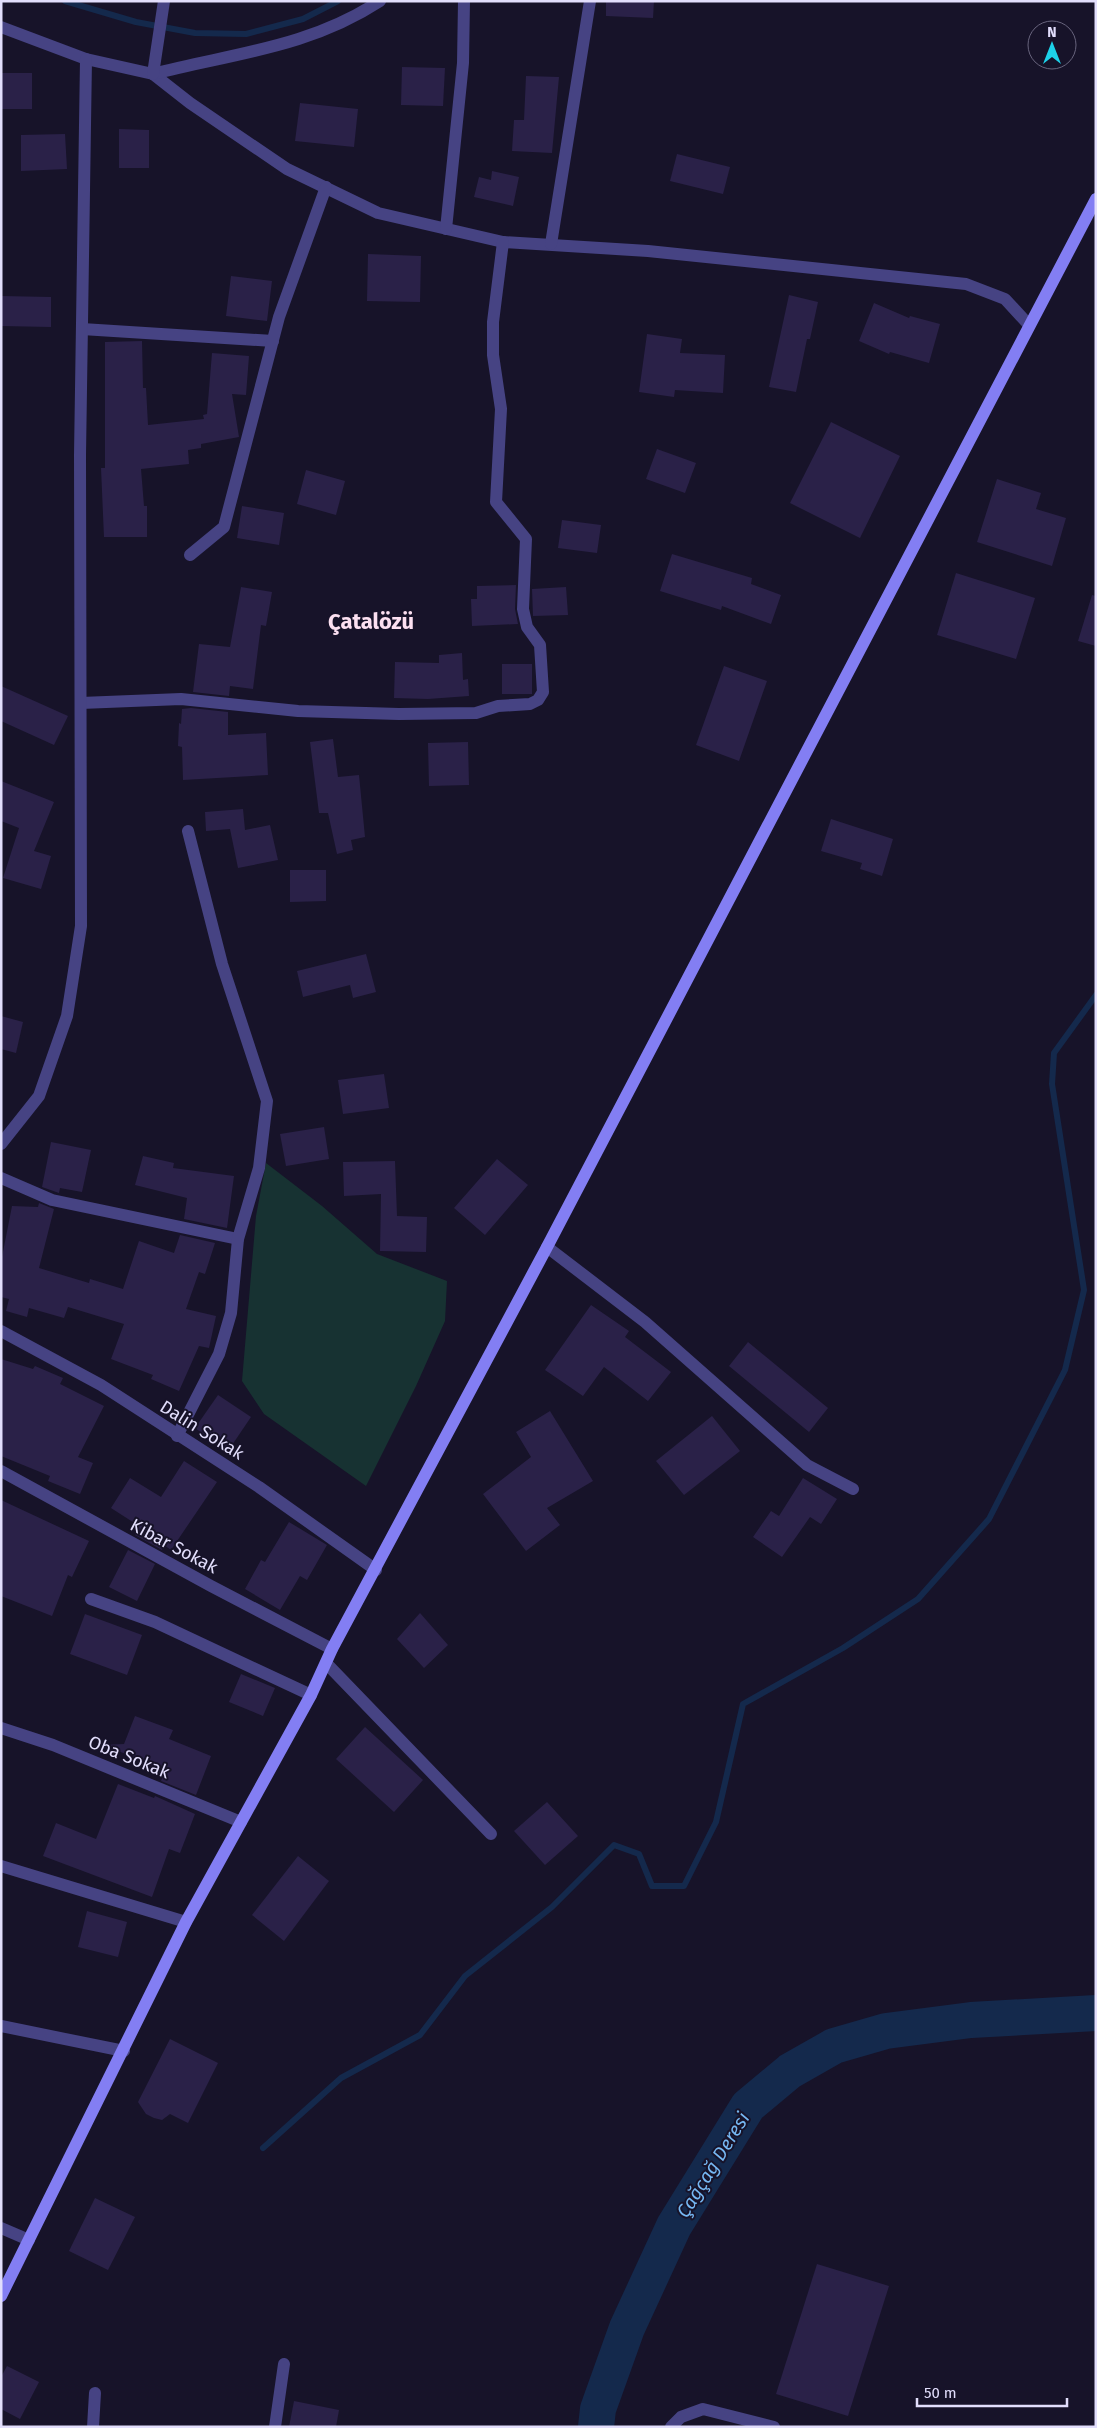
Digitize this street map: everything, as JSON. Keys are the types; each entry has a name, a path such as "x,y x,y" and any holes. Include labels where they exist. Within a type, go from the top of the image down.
{"main road":[{"path":"1,2296 186,1922 311,1695 332,1649 376,1570 547,1247 1096,199"}],"street":[{"path":"153,74 164,1"},
{"path":"153,74 300,40 352,19 380,1"},
{"path":"446,229 463,63 464,1"},
{"path":"552,244 590,1"},
{"path":"1,27 86,59 153,74 190,103 287,169 378,213 502,242 648,251 966,284 1005,299 1029,325"},
{"path":"1,1144 7,1128 39,1096 67,1016 81,926 82,328 86,59"},
{"path":"190,554 224,527 279,317 326,187"},
{"path":"81,703 181,699 298,711 399,714 476,712 498,706 530,704 538,700 544,692 540,646 527,627 523,609 526,539 496,502 501,409 493,355 493,322 502,242"},
{"path":"82,328 273,341"},
{"path":"176,1436 218,1354 231,1313 238,1239 259,1168 268,1101 222,964 188,831"},
{"path":"1,1178 52,1200 238,1239"},
{"path":"547,1247 645,1322 808,1465 853,1489"},
{"name":"Dalin Sokak","path":"1,1331 101,1385 176,1436 259,1487 376,1570"},
{"name":"Kibar Sokak","path":"1,1471 211,1586 332,1649"},
{"path":"91,1599 155,1622 311,1695"},
{"path":"326,1663 491,1834"},
{"name":"Oba Sokak","path":"1,1728 53,1745 241,1822"},
{"path":"1,1866 186,1922"},
{"path":"1,2026 124,2050"},
{"path":"1,2228 29,2240"},
{"path":"276,2427 284,2364"},
{"path":"93,2427 95,2393"},
{"path":"671,2427 681,2417 703,2409 774,2427"}],"green space":[{"path":"266,1163 322,1206 377,1254 447,1281 445,1321 416,1386 366,1486 264,1414 242,1381 256,1216"}],"building":[{"path":"606,1 654,1 653,18 606,16"},
{"path":"402,67 445,68 443,106 401,105"},
{"path":"1,73 32,73 32,109 1,109"},
{"path":"526,76 559,77 552,153 512,151 514,120 524,120"},
{"path":"300,103 358,109 354,147 295,141"},
{"path":"119,129 149,130 149,168 119,168"},
{"path":"65,134 67,169 21,171 21,135"},
{"path":"677,154 730,167 723,194 670,181"},
{"path":"492,171 519,177 513,206 474,197 479,177 491,180"},
{"path":"368,254 421,256 420,302 367,301"},
{"path":"231,276 272,281 267,321 226,316"},
{"path":"789,295 818,302 810,339 807,339 796,392 769,387"},
{"path":"1,296 51,297 51,327 1,326"},
{"path":"874,303 909,318 910,316 940,324 929,363 890,352 889,354 859,341"},
{"path":"647,334 682,339 680,353 725,355 723,393 675,390 674,397 639,392"},
{"path":"142,341 143,388 146,388 148,425 204,419 203,415 207,414 212,353 249,356 246,395 232,394 239,437 201,444 201,448 188,450 189,464 141,469 144,506 147,506 147,537 104,537 101,468 105,468 105,342"},
{"path":"831,422 900,456 860,538 790,503"},
{"path":"657,449 696,463 685,493 646,479"},
{"path":"306,470 345,481 336,515 297,504"},
{"path":"997,479 1041,493 1036,509 1066,518 1052,566 977,542"},
{"path":"242,506 284,513 279,545 237,538"},
{"path":"562,520 601,525 597,553 558,548"},
{"path":"672,554 752,578 751,584 781,595 771,624 722,606 721,610 660,591"},
{"path":"956,573 1035,598 1016,659 937,635"},
{"path":"516,585 515,609 518,624 472,626 471,599 477,599 477,586"},
{"path":"241,587 272,592 266,626 261,625 253,689 230,686 229,696 193,692 199,644 230,647"},
{"path":"566,587 568,615 533,616 532,589"},
{"path":"1092,595 1096,596 1096,646 1078,641"},
{"path":"462,653 463,680 468,679 469,696 428,699 394,698 395,662 439,663 439,655"},
{"path":"502,664 532,664 532,694 502,694"},
{"path":"724,666 767,681 739,761 696,745"},
{"path":"1,686 68,716 54,745 1,721"},
{"path":"191,708 228,712 228,735 266,733 268,775 183,780 182,747 178,746 179,723 181,724 182,709"},
{"path":"333,739 338,777 359,775 365,837 351,840 353,850 337,854 328,813 319,813 310,742"},
{"path":"468,742 469,785 429,786 428,743"},
{"path":"1,781 54,802 34,851 51,856 41,889 3,878 19,828 1,821"},
{"path":"243,809 245,830 270,825 278,860 238,868 230,829 206,831 205,812"},
{"path":"831,819 893,839 882,876 860,869 862,863 821,851"},
{"path":"290,870 326,870 326,901 290,902"},
{"path":"366,954 376,992 353,998 350,985 303,997 297,971"},
{"path":"1,1016 23,1022 16,1053 1,1049"},
{"path":"384,1074 389,1108 343,1114 338,1080"},
{"path":"324,1127 329,1159 286,1166 280,1134"},
{"path":"51,1142 91,1150 82,1192 60,1188 59,1193 42,1187"},
{"path":"143,1156 174,1163 173,1168 234,1176 227,1228 184,1219 187,1198 135,1185"},
{"path":"497,1159 528,1185 485,1235 454,1208"},
{"path":"395,1161 397,1216 427,1217 426,1252 380,1251 381,1194 344,1196 343,1162"},
{"path":"39,1203 54,1209 39,1268 89,1283 90,1279 123,1289 139,1241 174,1253 180,1235 215,1243 205,1274 199,1272 186,1309 216,1316 209,1348 199,1346 179,1391 151,1379 153,1375 111,1359 124,1324 68,1307 64,1318 29,1308 27,1317 6,1311 9,1299 1,1297 1,1262 12,1206 38,1207"},
{"path":"591,1305 629,1331 625,1337 671,1372 648,1401 604,1367 583,1396 545,1370"},
{"path":"748,1342 828,1408 809,1432 729,1366"},
{"path":"1,1359 33,1369 35,1366 63,1378 60,1384 104,1406 78,1457 93,1463 80,1494 48,1481 50,1476 1,1456"},
{"path":"218,1395 251,1417 228,1451 195,1428"},
{"path":"550,1411 593,1481 547,1508 560,1525 526,1551 483,1494 531,1457 516,1432"},
{"path":"712,1416 740,1451 684,1495 656,1461"},
{"path":"184,1461 217,1482 171,1550 164,1545 162,1550 135,1535 139,1526 111,1508 130,1478 161,1497"},
{"path":"803,1478 837,1499 821,1524 810,1517 782,1557 753,1537 771,1511 779,1516"},
{"path":"1,1500 89,1541 72,1577 68,1575 52,1616 1,1596"},
{"path":"289,1522 327,1545 307,1580 300,1576 280,1610 245,1589 261,1560 265,1562"},
{"path":"128,1550 155,1564 137,1601 109,1587"},
{"path":"420,1613 448,1645 424,1668 397,1639"},
{"path":"85,1614 142,1635 127,1675 70,1654"},
{"path":"241,1674 275,1688 263,1716 229,1702"},
{"path":"135,1716 173,1730 169,1739 211,1756 196,1795 161,1781 166,1769 102,1745 124,1744"},
{"path":"365,1727 423,1780 394,1812 336,1759"},
{"path":"118,1784 154,1798 155,1796 195,1814 180,1853 169,1849 152,1897 43,1856 56,1823 96,1839"},
{"path":"547,1802 578,1836 545,1865 514,1831"},
{"path":"298,1856 329,1881 284,1941 252,1915"},
{"path":"87,1911 127,1922 118,1957 78,1947"},
{"path":"170,2039 218,2063 188,2123 170,2114 162,2120 154,2118 146,2114 138,2102"},
{"path":"95,2198 135,2217 108,2270 69,2251"},
{"path":"817,2264 889,2286 848,2416 776,2394"},
{"path":"7,2366 39,2382 20,2419 1,2409 1,2377"},
{"path":"294,2401 339,2410 336,2427 289,2427"}],"waterway":[{"path":"65,1 136,22 195,33 246,34 303,19 338,1"},
{"path":"263,2148 341,2078 420,2035 465,1976 552,1907 614,1845 639,1854 652,1886 684,1886 716,1822 743,1704 843,1648 918,1599 989,1519 1065,1370 1084,1290 1052,1084 1054,1053 1096,995"},
{"name":"Çağçağ Deresi","path":"596,2427 598,2409 627,2328 674,2226 748,2106 790,2071 834,2046 886,2031 971,2020 1096,2013"}],"district":[{"name":"Çatalözü","path":"371,621"}]}
